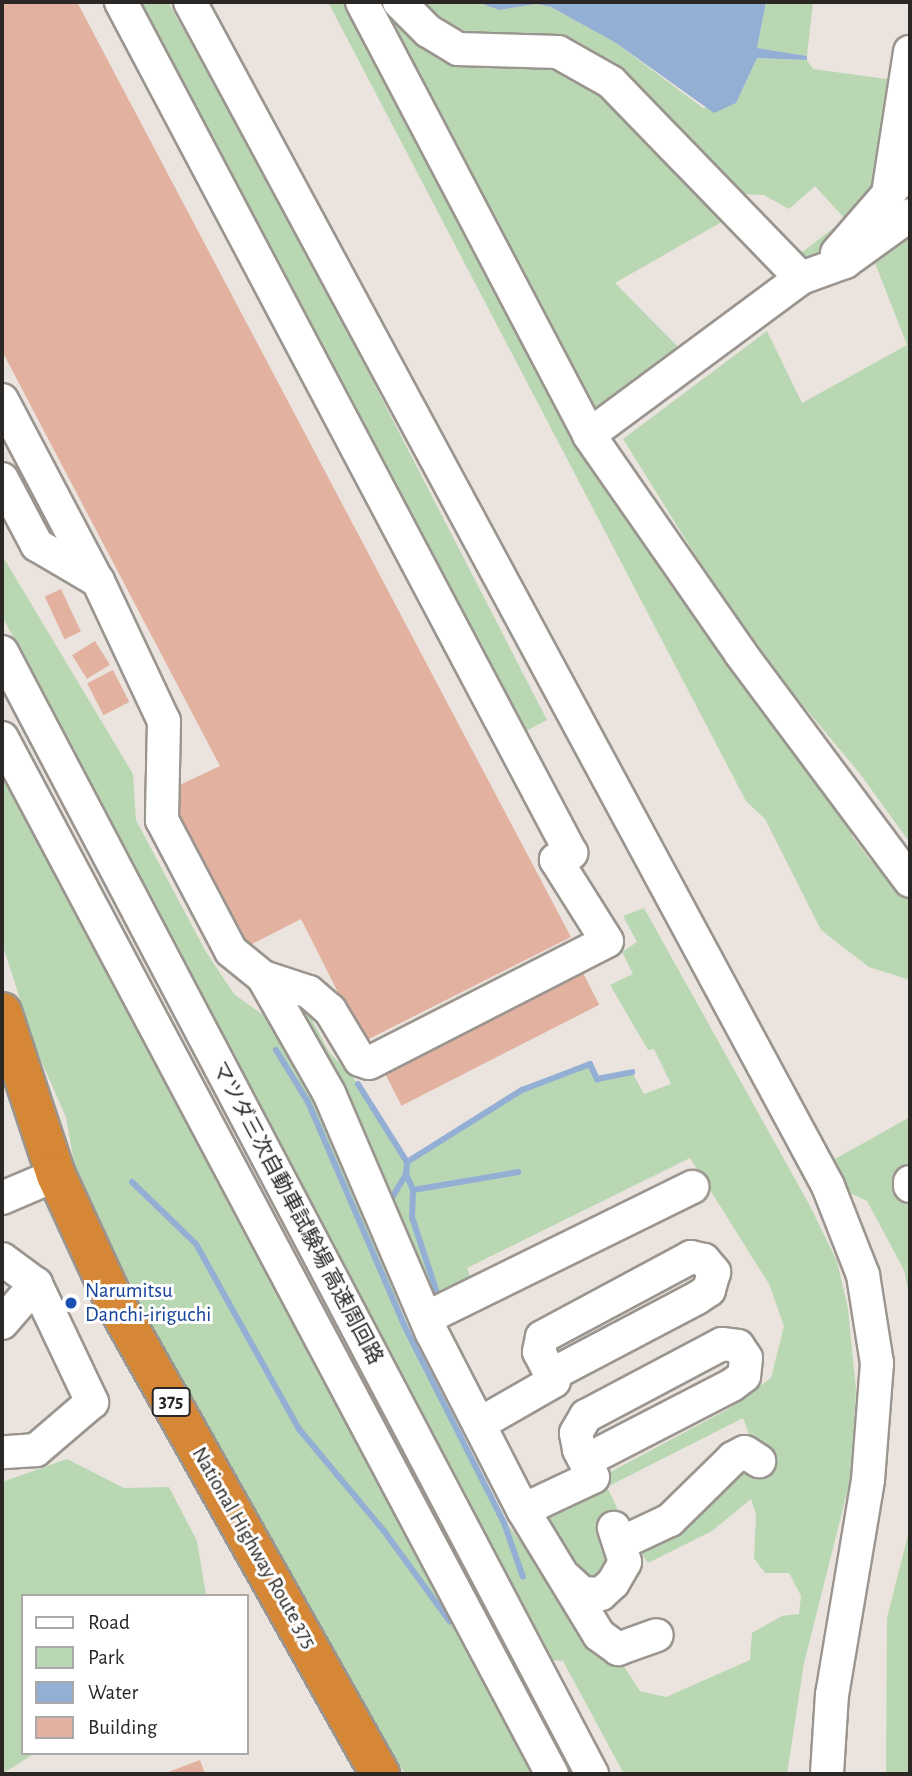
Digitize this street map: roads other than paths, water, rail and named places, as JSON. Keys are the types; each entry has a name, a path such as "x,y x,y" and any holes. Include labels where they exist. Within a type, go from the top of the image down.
{"highway":[{"name":"National Highway Route 375","path":"2,1012 56,1175 113,1299 380,1774"}],"street":[{"path":"121,2 571,853 556,860 607,940 369,1063 360,1060 330,1010 309,992 263,977"},
{"path":"190,2 828,1186 863,1275 877,1363 868,1480 832,1694 827,1774"},
{"path":"362,2 589,435 741,654 910,881"},
{"path":"399,2 428,31 458,49 558,52 611,82 812,274"},
{"path":"899,205 910,52"},
{"path":"589,435 812,274 845,262 899,205 910,168"},
{"path":"2,400 98,581 164,721 162,820 231,951 263,977 330,1093 426,1318 523,1510 599,1635 618,1649 657,1635"},
{"path":"2,479 37,545 98,581"},
{"name":"マツダ三次自動車試験場 高速周回路","path":"2,652 592,1774"},
{"path":"2,738 552,1774"},
{"path":"2,1198 56,1175"},
{"path":"426,1318 692,1187"},
{"path":"479,1424 554,1381 551,1375 540,1352 542,1337 691,1256 704,1260 714,1272 709,1290 697,1298 551,1375"},
{"path":"2,1259 36,1284 92,1402 36,1450 5,1452"},
{"path":"2,1323 36,1284"},
{"path":"523,1510 593,1477 585,1461 576,1433 586,1416 722,1344 738,1346 746,1358 744,1376 732,1385 585,1461"},
{"path":"562,1574 582,1593 601,1594 625,1562 617,1536 670,1520 733,1458 745,1452 759,1461"}],"water":[{"path":"477,2 766,2 757,48 807,56 807,60 757,58 736,103 714,113 616,43 551,7 536,4 499,10"}],"waterway":[{"path":"276,1050 308,1102 404,1325 504,1523 523,1577"},
{"path":"406,1174 407,1162 522,1090 590,1064 597,1079 632,1072"},
{"path":"358,1084 407,1162"},
{"path":"393,1196 406,1174 413,1190 518,1172"},
{"path":"132,1182 196,1244 299,1429 384,1531 450,1622"},
{"path":"413,1190 412,1217 436,1290"}],"place":[{"name":"Narumitsu Danchi-iriguchi","path":"71,1303"}]}
